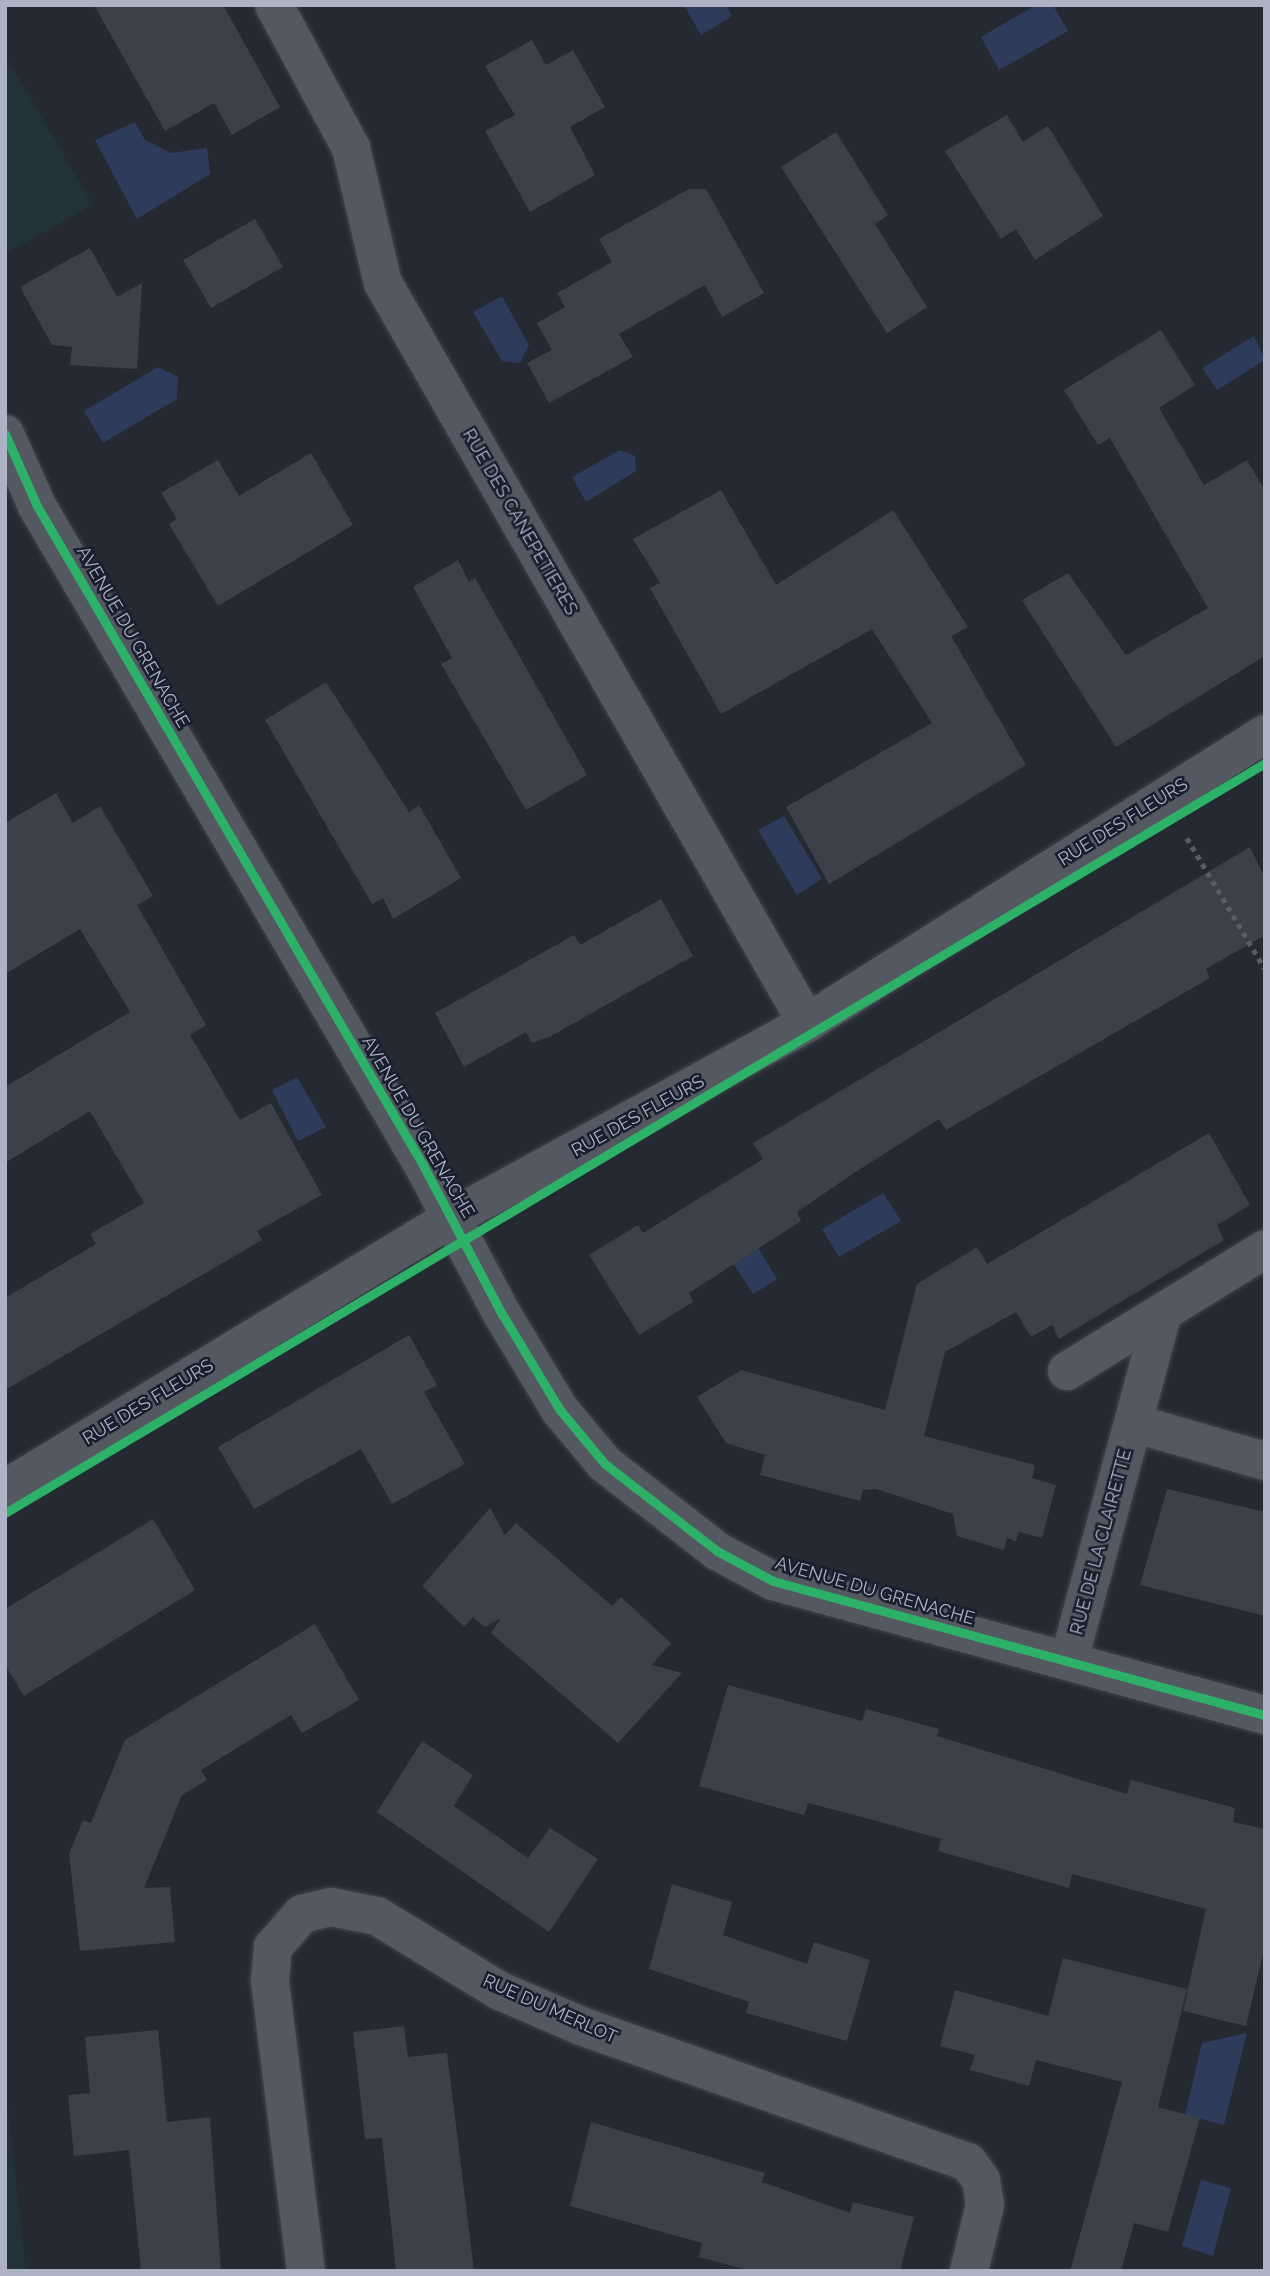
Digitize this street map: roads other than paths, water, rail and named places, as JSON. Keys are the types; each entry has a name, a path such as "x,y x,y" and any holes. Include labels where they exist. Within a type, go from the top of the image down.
{"street":[{"name":"RUE DES CANEPETIERES","path":"274,5 351,148 383,283 807,1023"},
{"name":"AVENUE DU GRENACHE","path":"5,433 37,506 453,1217 560,1410 605,1464 706,1543 773,1581 1265,1715"},
{"name":"RUE DES FLEURS","path":"5,1489 453,1217 807,1023 1265,734"},
{"path":"1067,1371 1161,1318 1265,1249"},
{"name":"RUE DE LA CLAIRETTE","path":"1069,1660 1161,1318"},
{"path":"1133,1423 1265,1461"},
{"name":"RUE DU MERLOT","path":"306,2271 270,1980 272,1947 302,1914 331,1907 377,1916 498,1990 581,2026 968,2162 981,2180 985,2206 969,2271"}],"water":[{"path":"684,5 726,5 732,16 701,35"},
{"path":"1036,5 1053,5 1068,31 999,70 981,37"},
{"path":"135,122 145,140 171,153 207,148 210,174 137,219 95,140"},
{"path":"502,296 529,345 520,363 502,361 473,312"},
{"path":"1254,336 1265,360 1217,390 1202,368"},
{"path":"158,367 178,377 177,399 103,443 84,411"},
{"path":"620,450 635,456 636,471 586,502 572,477"},
{"path":"784,816 822,879 797,895 758,830"},
{"path":"297,1077 326,1127 298,1141 272,1090"},
{"path":"883,1193 901,1221 839,1257 822,1229"},
{"path":"743,1223 777,1279 753,1294 717,1238"},
{"path":"1247,2033 1224,2125 1185,2115 1202,2043"},
{"path":"1201,2180 1231,2188 1213,2256 1182,2246"}]}
